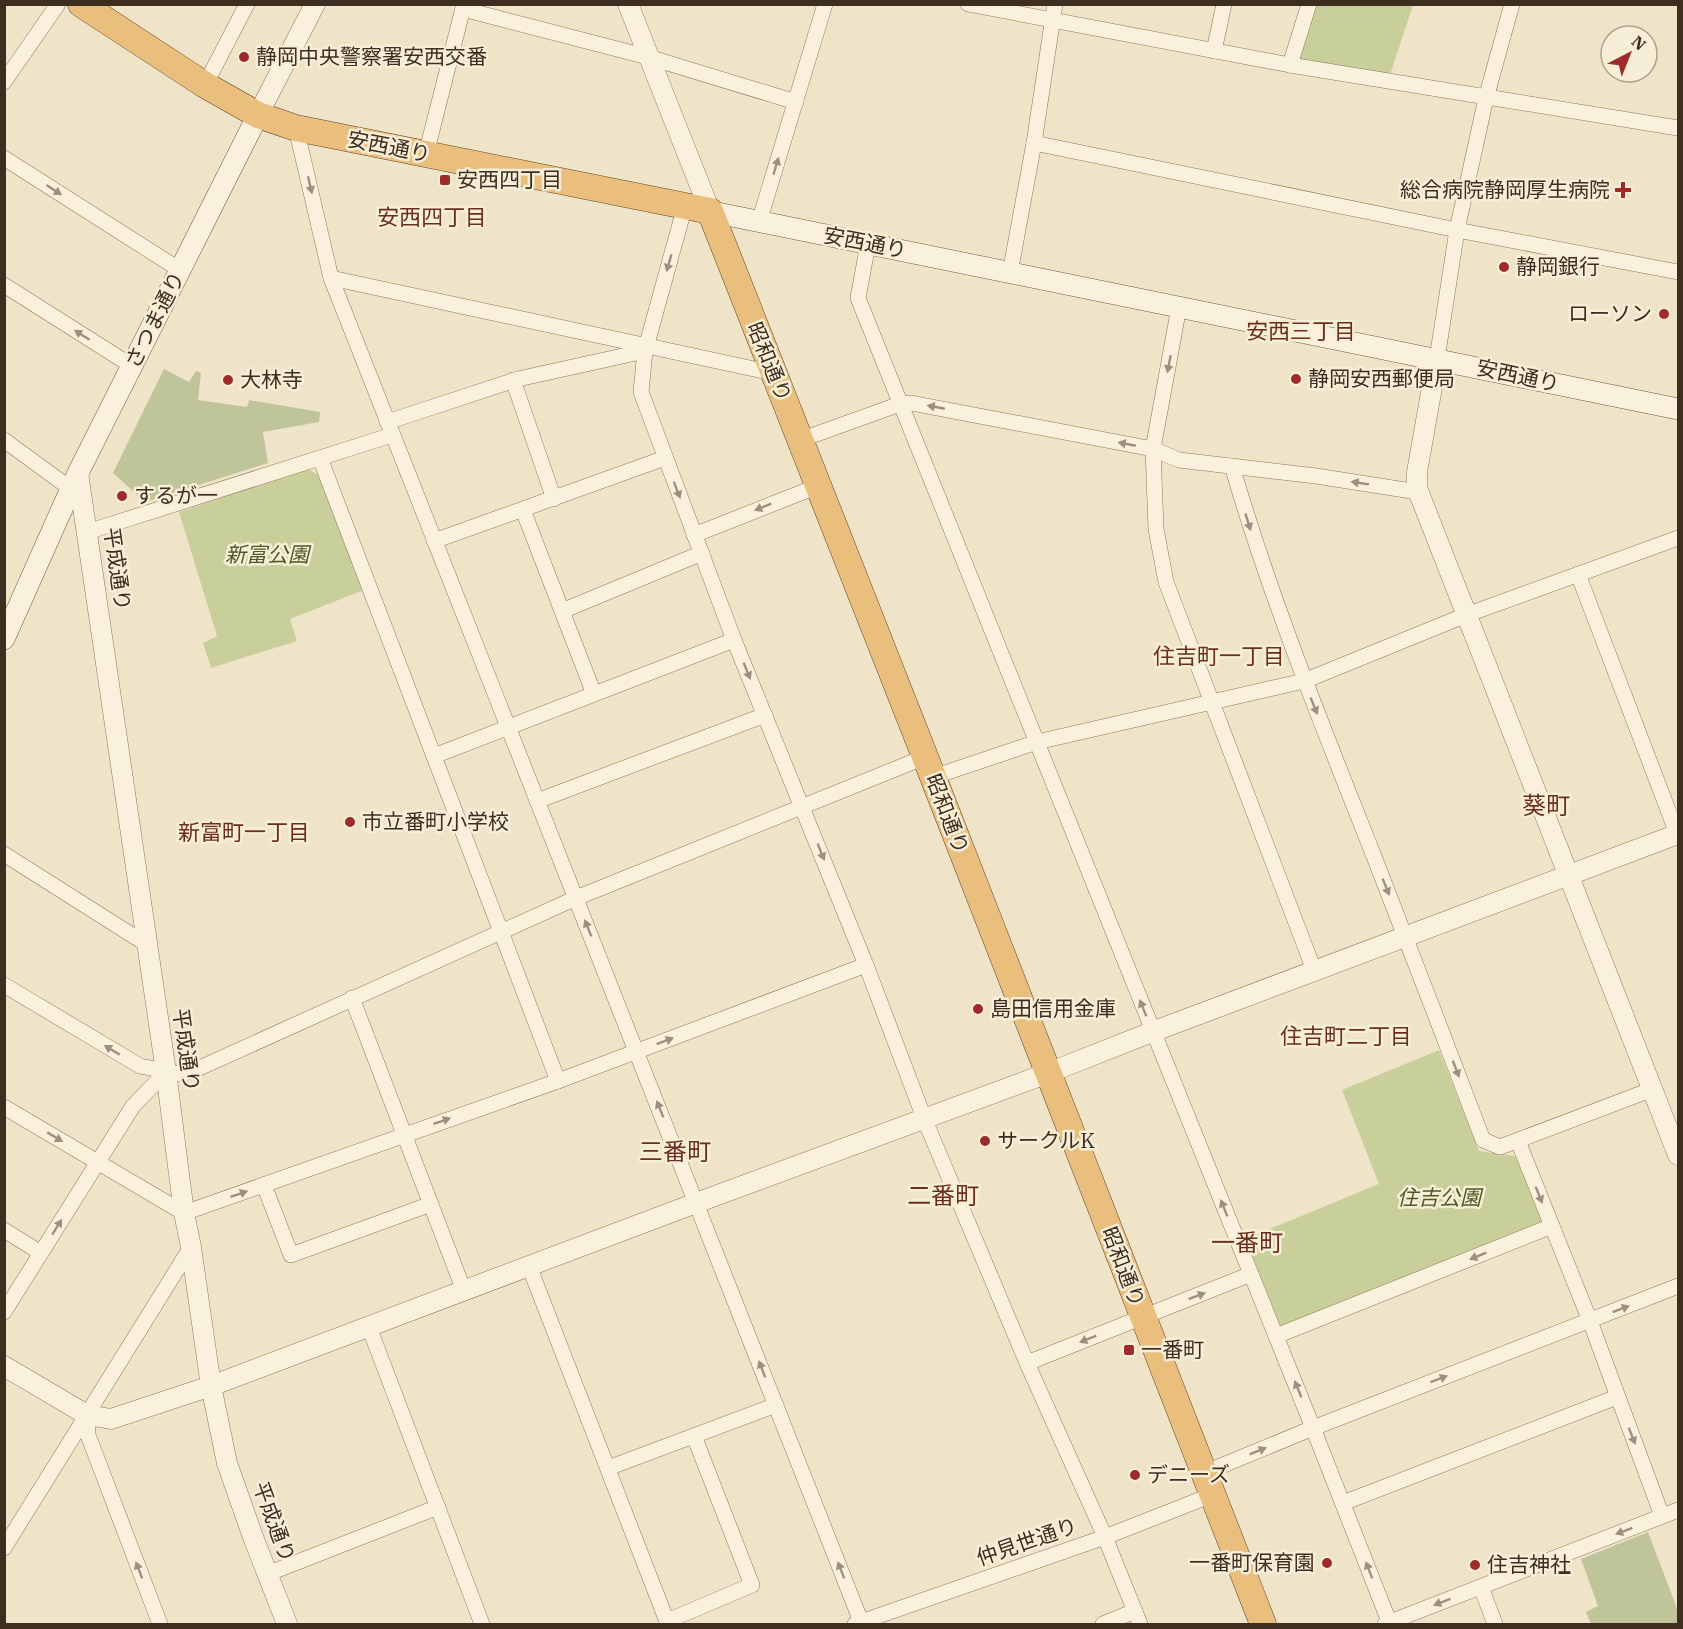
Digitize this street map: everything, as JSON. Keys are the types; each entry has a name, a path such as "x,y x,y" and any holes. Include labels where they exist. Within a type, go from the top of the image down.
{"highway":[{"path":"81,4 205,85 258,115"},
{"name":"昭和通り","path":"697,209 773,373 800,440 1263,1624"}],"main road":[{"name":"安西通り","path":"258,115 296,128 1678,409"},
{"name":"さつま通り","path":"4,639 75,481 258,115"}],"street":[{"path":"4,82 58,4"},
{"path":"205,85 247,4"},
{"name":"さつま通り","path":"258,115 315,4"},
{"name":"昭和通り","path":"628,4 648,57 697,209"},
{"path":"759,222 825,4"},
{"path":"968,4 1290,65 1678,128"},
{"path":"1010,273 1034,143 1055,4"},
{"path":"1214,51 1224,4"},
{"path":"1290,65 1309,4"},
{"path":"1512,4 1486,98 1458,230 1417,472 1418,492 1678,1155"},
{"path":"426,154 463,7 648,57 796,102"},
{"path":"296,128 331,278 776,1405 859,1624"},
{"path":"1034,143 1458,230 1678,272"},
{"path":"4,158 180,270"},
{"path":"697,209 646,348 641,392 734,640 803,806 924,1118 1027,1364 1105,1537 1137,1618 1103,1624"},
{"path":"868,244 858,298 1343,1503 1388,1624 1678,1510"},
{"path":"331,278 646,348 773,373"},
{"path":"4,285 132,366"},
{"path":"1179,307 1153,449 1156,529 1166,582 1314,970"},
{"path":"87,532 320,458 513,380 646,348"},
{"path":"513,380 554,499"},
{"path":"800,440 900,404 911,403 1153,449 1179,460 1316,476 1418,492"},
{"path":"4,440 75,481"},
{"path":"320,458 558,1081"},
{"path":"434,541 665,458"},
{"path":"1232,466 1254,540 1304,681 1483,1140 1500,1147 1653,1089"},
{"name":"平成通り","path":"75,481 87,532 166,1072 184,1213 211,1386 227,1463 287,1624"},
{"path":"694,535 818,486"},
{"path":"523,510 594,694"},
{"path":"4,985 140,1066 180,1074 195,1070 576,898 803,806 929,767 1304,681 1466,615 1678,538"},
{"path":"562,611 702,553"},
{"path":"4,1366 87,1415 111,1419 211,1386 1678,835 1578,574"},
{"path":"434,756 734,640"},
{"path":"537,801 765,715"},
{"path":"4,854 146,944"},
{"path":"4,1107 184,1213 558,1081 866,965"},
{"path":"352,998 464,1291"},
{"path":"4,1312 133,1106 166,1072"},
{"path":"1518,1141 1590,1321 1662,1516"},
{"path":"264,1185 291,1255 431,1204"},
{"path":"1276,1336 1552,1226"},
{"path":"4,1230 41,1253"},
{"path":"4,1548 191,1247"},
{"path":"529,1266 668,1623 752,1585 694,1436"},
{"path":"1027,1364 1251,1274"},
{"name":"仲見世通り","path":"859,1624 1105,1537 1313,1428 1678,1287"},
{"path":"369,1327 482,1624"},
{"path":"1343,1503 1617,1397"},
{"path":"608,1468 776,1405"},
{"path":"87,1415 87,1435 160,1624"},
{"path":"267,1574 438,1507"},
{"path":"1480,1587 1495,1624"}],"green space":[{"path":"1314,5 1413,5 1390,75 1296,61"},
{"path":"164,369 189,382 196,371 201,373 198,400 247,407 249,400 320,412 319,422 263,432 268,463 145,502 113,473"},
{"name":"新富公園","path":"308,469 321,476 364,590 290,619 297,641 211,668 203,643 217,636 179,512"},
{"name":"住吉公園","path":"1439,1050 1479,1151 1515,1156 1543,1221 1282,1329 1245,1239 1379,1184 1342,1090"},
{"path":"1648,1532 1678,1611 1678,1624 1591,1624 1586,1612 1598,1606 1581,1559"}],"place":[{"name":"静岡中央警察署安西交番","path":"244,57"},
{"name":"安西四丁目","path":"445,180"},
{"name":"総合病院静岡厚生病院","path":"1623,190"},
{"name":"静岡銀行","path":"1504,267"},
{"name":"ローソン","path":"1664,314"},
{"name":"静岡安西郵便局","path":"1296,379"},
{"name":"大林寺","path":"228,380"},
{"name":"するが一","path":"122,496"},
{"name":"市立番町小学校","path":"350,822"},
{"name":"島田信用金庫","path":"978,1009"},
{"name":"サークルK","path":"985,1141"},
{"name":"一番町","path":"1129,1350"},
{"name":"デニーズ","path":"1135,1475"},
{"name":"一番町保育園","path":"1327,1563"},
{"name":"住吉神社","path":"1475,1565"}],"district":[{"name":"安西四丁目","path":"432,217"},
{"name":"安西三丁目","path":"1301,331"},
{"name":"住吉町一丁目","path":"1219,656"},
{"name":"葵町","path":"1546,806"},
{"name":"新富町一丁目","path":"244,832"},
{"name":"住吉町二丁目","path":"1346,1036"},
{"name":"三番町","path":"675,1152"},
{"name":"二番町","path":"943,1196"},
{"name":"一番町","path":"1247,1243"}]}
